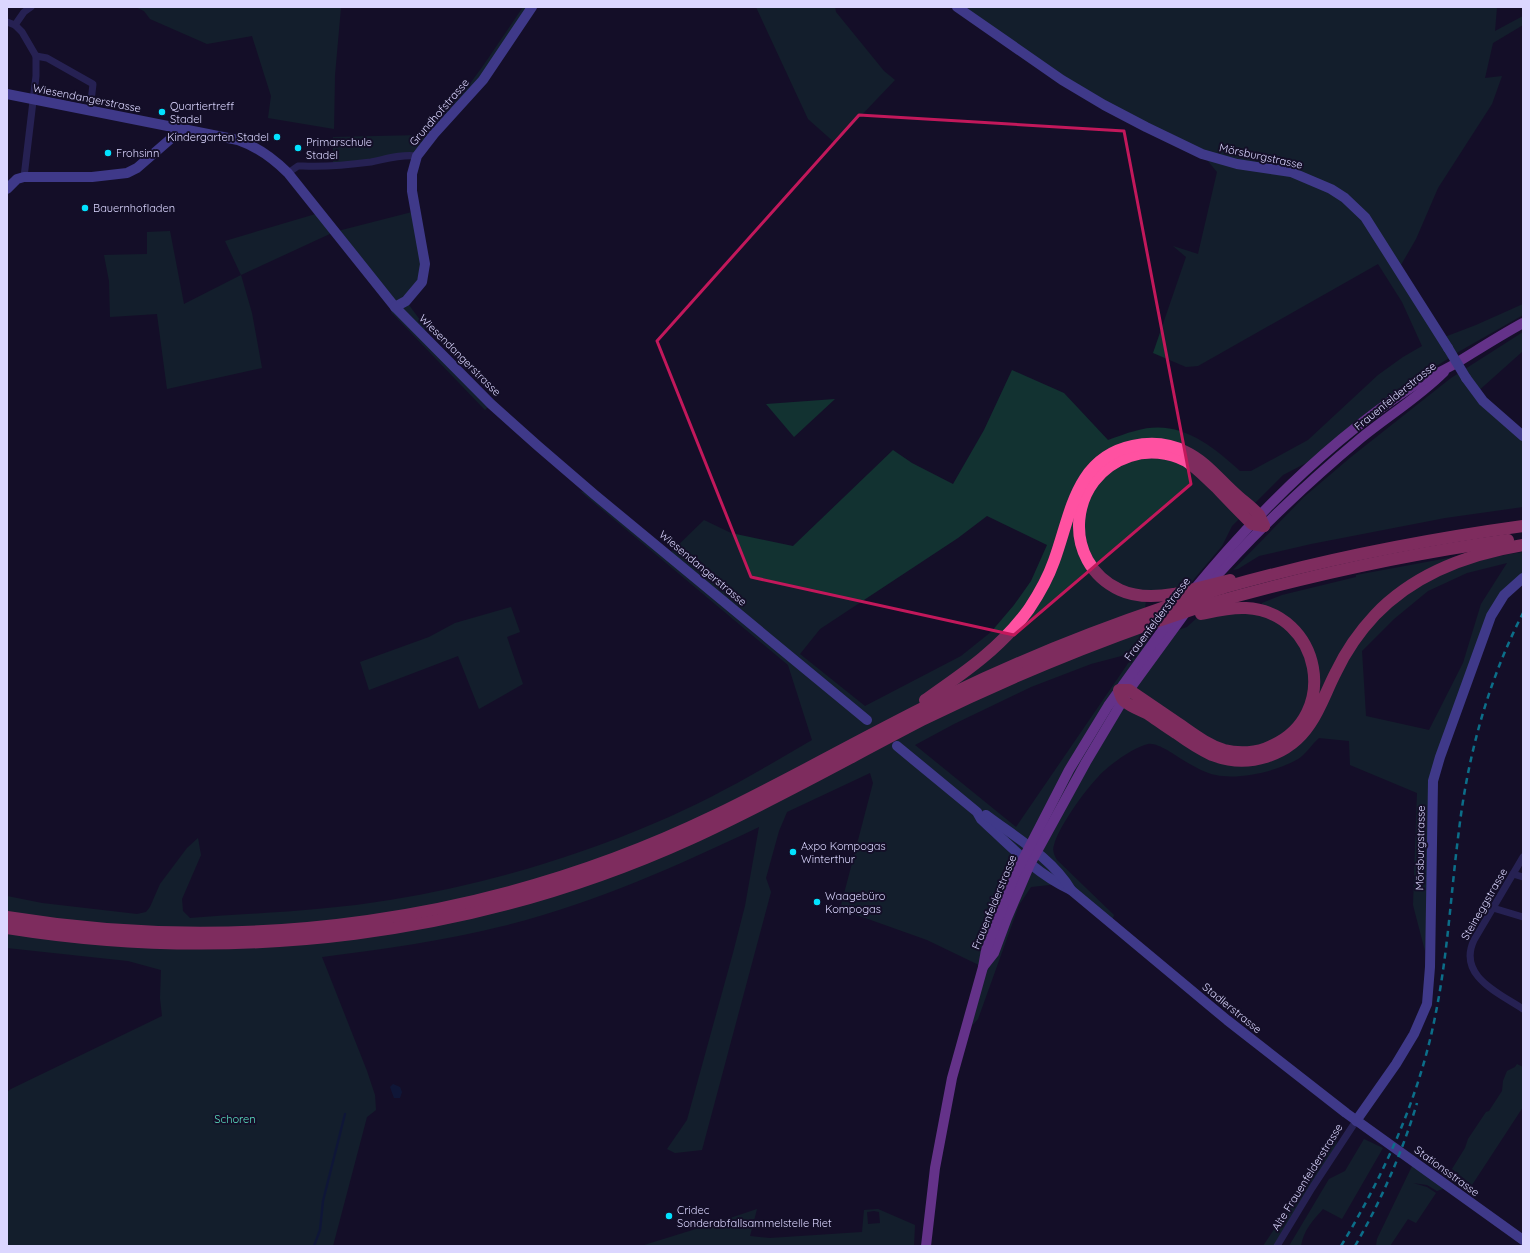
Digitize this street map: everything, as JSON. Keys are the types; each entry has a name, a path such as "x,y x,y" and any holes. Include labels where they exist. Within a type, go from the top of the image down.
{"highway":[{"path":"887,726 981,660 1002,641 1017,624 1034,602 1046,579 1057,552 1072,502 1078,489 1092,469 1109,456 1124,448 1140,444 1162,444 1180,449 1202,462 1239,497 1251,506 1258,522"},
{"path":"1258,522 1188,463 1173,456 1154,452 1137,454 1118,460 1104,470 1089,487 1083,500 1079,520 1080,536 1084,552 1089,562 1104,579 1125,592 1149,596 1174,594 1226,584 1347,556 1399,546 1523,526"},
{"path":"7,928 75,937 146,943 267,943 318,939 380,931 445,919 506,905 590,879 670,848 747,812 973,696 1046,663 1152,623 1205,609 1293,581 1351,567 1429,552 1523,538"},
{"path":"1124,694 1148,714 1187,741 1213,755 1225,759 1243,761 1255,760 1271,755 1292,744 1308,727 1317,713 1335,673 1348,649 1371,619 1397,595 1429,575 1449,566 1480,555 1523,545"},
{"path":"7,917 72,926 159,932 223,933 295,930 352,924 458,905 501,895 622,856 663,839 713,817 887,726 972,684 1088,634 1226,584"},
{"path":"1124,694 1214,746 1224,750 1242,752 1259,750 1278,743 1293,732 1302,722 1310,708 1315,685 1311,657 1299,635 1281,619 1262,610 1237,608 1205,609"}],"main road":[{"name":"Grundhofstrasse","path":"396,307 406,301 422,282 425,264 412,191 412,174 417,156 434,134 484,80 532,7"},
{"name":"Mörsburgstrasse","path":"957,7 1062,80 1104,105 1160,134 1202,154 1237,164 1291,172 1331,189 1345,198 1365,218 1466,378 1483,401 1523,436"},
{"name":"Wiesendangerstrasse","path":"7,94 238,140 269,155 288,173 396,307 491,404 538,446 867,720"},
{"path":"7,189 17,179 24,176 92,177 127,173 138,168 182,129"},
{"name":"Frauenfelderstrasse","path":"926,1246 934,1168 952,1078 983,967 994,954 1027,861 1088,738 1124,694 1179,608 1209,571 1258,522 1305,487 1344,453 1432,384 1451,366 1523,323"},
{"name":"Mörsburgstrasse","path":"1356,1120 1396,1064 1414,1034 1427,1004 1430,967 1433,780 1491,616 1504,595 1523,578"},
{"path":"898,746 977,812 982,819 1027,861 1058,884 1071,890"},
{"path":"977,812 986,815 1033,850 1064,878 1071,890"},
{"name":"Stadlerstrasse","path":"1071,890 1227,1020 1356,1120"},
{"name":"Stationsstrasse","path":"1356,1120 1523,1240"}],"street":[{"path":"15,25 24,12 31,7"},
{"path":"7,22 15,25 22,32 36,56 37,66 24,176"},
{"path":"36,56 47,58 93,84 90,110"},
{"path":"288,173 298,166 333,166 370,162 406,154 417,156"},
{"name":"Steineggstrasse","path":"1523,857 1474,940 1470,952 1472,968 1483,983 1523,1009"},
{"path":"1513,874 1523,877"},
{"path":"1493,908 1523,917"},
{"name":"Alte Frauenfelderstrasse","path":"1277,1246 1356,1120"}],"highlighted area":[{"path":"859,115 1124,131 1191,484 1014,635 751,577 657,341"}],"green space":[{"path":"135,7 341,7 335,75 334,129 268,118 271,96 252,36 207,44 150,19 144,11"},
{"path":"523,7 532,7 512,37 417,156 333,166 333,137 422,135 466,89"},
{"path":"756,7 835,7 836,12 884,71 895,80 835,143 808,119"},
{"name":"Schoren","path":"957,7 1497,7 1495,31 1523,16 1523,25 1493,43 1485,78 1502,76 1492,104 1438,188 1416,239 1398,270 1442,338 1523,304 1523,315 1460,351 1399,390 1308,462 1283,475 1232,526 1222,546 1183,592 1146,601 1140,641 1125,655 1091,664 1031,687 954,724 915,745 1016,827 1142,643 1187,627 1201,614 1262,610 1262,603 1282,595 1356,577 1356,575 1459,556 1401,599 1432,579 1454,569 1500,556 1523,552 1523,574 1500,594 1440,757 1425,951 1413,905 1417,793 1350,765 1349,741 1319,738 1301,757 1290,763 1269,771 1236,776 1208,773 1191,765 1161,747 1148,744 1121,758 1098,777 1066,819 1053,847 1057,860 1114,915 1111,924 1058,884 1031,887 1019,905 978,1019 965,1033 983,967 927,940 840,909 873,783 870,773 787,812 779,831 766,878 771,892 702,1150 675,1153 667,1149 687,1120 745,906 759,827 634,883 569,907 536,917 503,926 436,940 322,957 367,1071 375,1095 376,1110 367,1117 333,1246 7,1246 7,1092 162,1016 160,998 161,970 128,961 7,948 7,896 42,903 137,914 146,912 150,907 160,884 187,848 198,838 201,855 182,899 183,911 190,918 340,907 424,894 492,879 558,859 623,836 715,795 812,740 788,665 580,491 595,495 669,554 704,520 731,533 793,546 893,450 912,463 953,484 984,430 1012,370 1064,393 1108,440 1132,432 1151,428 1165,428 1179,431 1205,443 1240,471 1251,471 1308,440 1378,375 1403,357 1422,346 1402,302 1378,264 1198,366 1186,367 1153,353 1186,257 1173,246 1198,254 1217,172 1202,154 1104,105","holes":["987,516 1047,545 1031,581 1014,605 991,632 961,656 865,706 800,654 820,629 958,538","1507,563 1481,604 1463,663 1429,730 1366,716 1362,651 1394,619 1428,591 1467,573"]},
{"path":"416,211 422,282 406,301 426,328 422,333 491,404 485,410 391,312 395,307 334,232"},
{"path":"319,213 334,232 241,275 225,241"},
{"path":"170,231 184,304 241,275 252,313 262,368 167,389 157,314 110,317 109,281 104,255 147,254 147,232"},
{"path":"1523,332 1523,351 1476,393 1523,436 1523,507 1445,518 1311,544 1259,556 1238,569 1233,570 1304,497 1351,457 1451,378"},
{"path":"835,399 794,437 766,404"},
{"path":"511,607 520,632 507,637 523,684 479,709 458,656 369,690 360,662 429,637 455,623"},
{"path":"1517,1064 1523,1067 1523,1107 1472,1185 1452,1169 1465,1148 1468,1139 1502,1091 1503,1081 1507,1071 1515,1067"},
{"path":"1336,1136 1337,1142 1331,1160 1277,1246 1263,1246"},
{"path":"1364,1139 1383,1148 1342,1219 1323,1209 1306,1231 1301,1246 1289,1246 1329,1179 1345,1171"},
{"path":"1414,1162 1448,1187 1437,1191 1427,1185 1413,1183 1427,1187 1436,1193 1416,1223 1408,1219 1390,1246 1376,1246 1377,1239"},
{"path":"757,1209 750,1236 770,1238 862,1232 864,1210 878,1209 915,1225 914,1246 641,1246","holes":["867,1212 879,1212 880,1223 868,1224"]}],"water":[{"path":"393,1084 400,1087 402,1092 400,1098 394,1098 390,1087"}],"waterway":[{"path":"314,1246 320,1230 323,1201 345,1114"}],"railway":[{"path":"1341,1246 1386,1162 1411,1104 1421,1074 1440,989 1463,802 1474,746 1490,692 1523,613"},
{"path":"1355,1246 1374,1212 1390,1176 1405,1140 1417,1103"}],"place":[{"name":"Quartiertreff Stadel","path":"162,112"},
{"name":"Kindergarten Stadel","path":"277,137"},
{"name":"Primarschule Stadel","path":"298,148"},
{"name":"Frohsinn","path":"108,153"},
{"name":"Bauernhofladen","path":"85,208"},
{"name":"Axpo Kompogas Winterthur","path":"793,852"},
{"name":"Waagebüro Kompogas","path":"817,902"},
{"name":"Cridec Sonderabfallsammelstelle Riet","path":"669,1216"}]}
